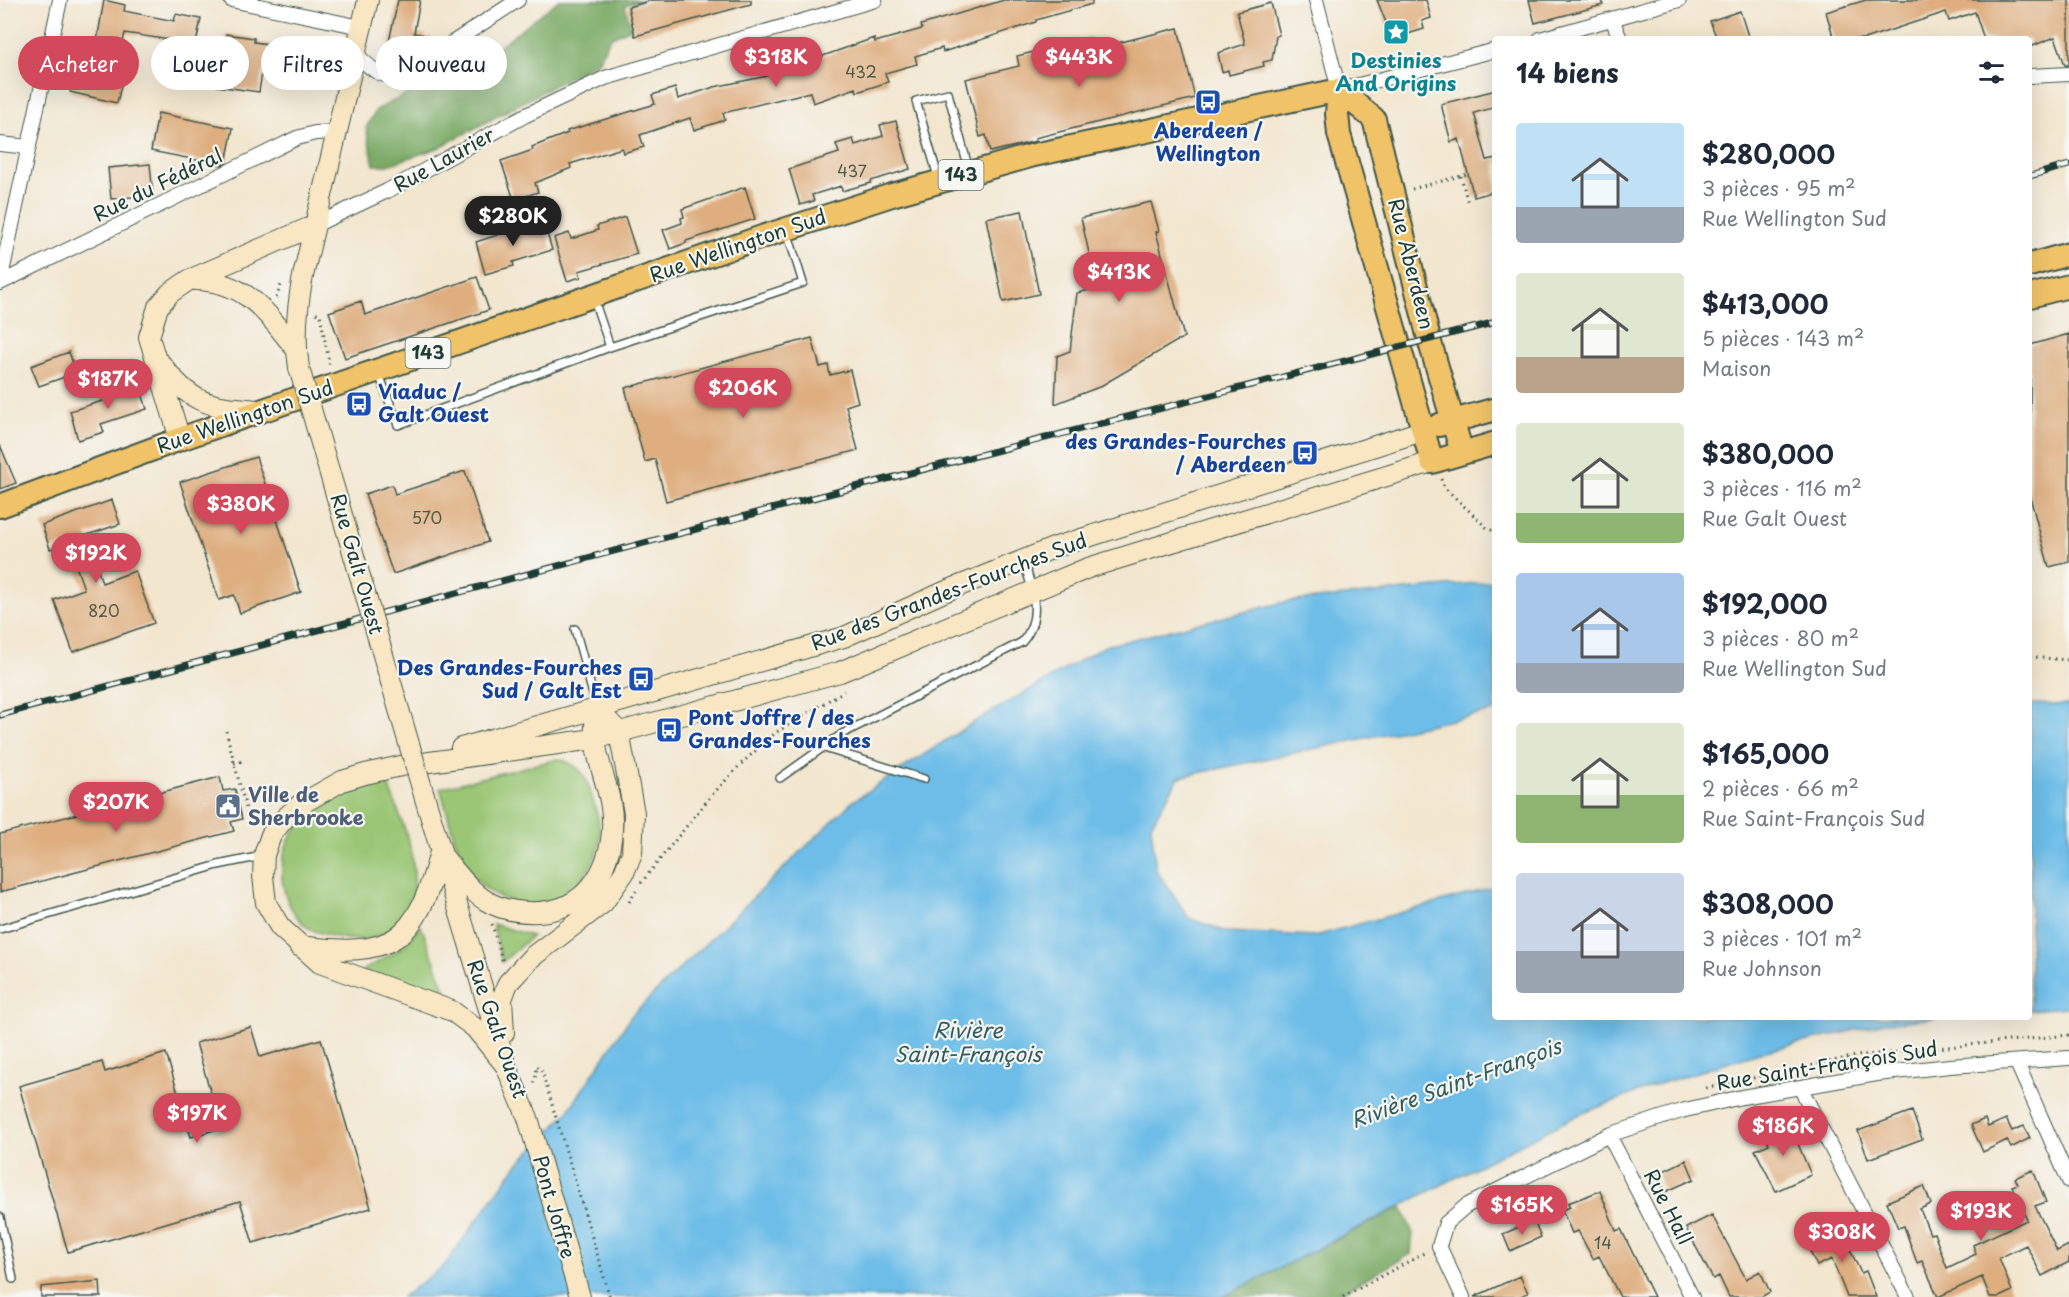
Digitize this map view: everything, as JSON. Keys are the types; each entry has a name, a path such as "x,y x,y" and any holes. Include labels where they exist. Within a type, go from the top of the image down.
{"main road":[{"name":"Rue Galt Ouest","path":"360,36 368,0"},
{"name":"Rue Galt Ouest","path":"346,90 297,304 298,358 440,852 506,1065 528,1118"},
{"name":"Rue Wellington Sud","path":"0,506 180,439 787,229 1034,155 1339,90"},
{"name":"Rue Aberdeen","path":"1339,90 1374,119 1462,453"},
{"name":"Rue Aberdeen","path":"1339,90 1337,114 1339,134 1432,462"},
{"name":"Rue Laurier","path":"180,439 149,337 158,307 170,293 189,280 313,226"},
{"path":"2032,264 2069,254"},
{"path":"189,280 215,281 247,296 263,308 298,358"},
{"path":"2032,295 2069,286"},
{"path":"152,353 176,384 188,394 213,406 262,411"},
{"name":"Rue des Grandes-Fourches Sud","path":"506,1065 475,1028 452,1011 320,963 280,927 266,903 263,876 264,855 271,835 282,820 301,804 342,781 401,766 844,637 1023,560 1492,410"},
{"name":"Rue des Grandes-Fourches Sud","path":"401,766 594,739 840,672 1088,568 1492,444"},
{"path":"506,1065 502,999 508,983 532,957 603,903 624,873 632,853 634,813 619,732 596,708"},
{"path":"440,852 475,894 497,906 514,911 543,912 562,907 578,900 591,888 600,875 611,843 610,802 594,739 596,708"},
{"path":"299,946 358,951 378,947 394,939 414,921 429,896 440,852"},
{"name":"Pont Joffre","path":"528,1118 580,1297"}],"street":[{"path":"0,282 60,0"},
{"path":"231,0 362,27"},
{"path":"364,61 385,77 397,76 409,71 518,0"},
{"name":"Rue Laurier","path":"313,226 387,191 524,116 605,78 875,0"},
{"name":"Rue Aberdeen","path":"1316,0 1339,90"},
{"path":"1552,36 1613,21 1679,0"},
{"path":"1613,21 1619,36"},
{"name":"Rue Wellington Sud","path":"1339,90 1492,51"},
{"path":"2032,76 2069,74"},
{"name":"Rue du Fédéral","path":"0,282 297,138 315,133 335,132"},
{"path":"0,144 29,147"},
{"name":"Rue Saint-François Sud","path":"1463,1297 1439,1245 1446,1223 1466,1206 1609,1136 1681,1111 1800,1087 1898,1072 2069,1059"},
{"path":"2017,1063 2069,1181"},
{"path":"1800,1087 1908,1297"},
{"name":"Rue Hall","path":"1609,1136 1692,1297"}],"lane":[{"path":"939,182 916,101 948,93 970,173"},
{"path":"378,370 398,425 610,347 802,283 787,229"},
{"path":"593,295 610,347"},
{"path":"780,778 821,747 1022,642 1031,632 1035,620 1033,590 1023,560"},
{"path":"575,629 596,708"},
{"path":"821,747 924,779"},
{"path":"0,929 218,865 264,855"},
{"path":"0,1217 13,1279"}],"path":[{"path":"1393,195 1468,174"},
{"path":"1461,176 1468,204"},
{"path":"269,303 278,296 284,276"},
{"path":"316,313 321,314 330,372"},
{"path":"1432,462 1445,488 1492,530"},
{"path":"2032,657 2069,660"},
{"path":"629,902 645,878 741,764 775,733 847,689"},
{"path":"226,731 251,828"},
{"path":"234,763 243,762"},
{"path":"238,803 244,802"},
{"path":"490,919 505,970"},
{"path":"537,1067 541,1068 610,1297"},
{"path":"1343,1297 1427,1251"}],"green space":[{"path":"559,0 643,0 625,5 631,28 610,38 598,62 438,148 388,165 374,165 366,128 376,110 415,90 507,90 507,40"},
{"path":"558,759 573,765 586,779 599,825 600,840 597,852 589,869 577,885 562,896 545,902 528,904 510,901 493,893 478,882 466,866 455,839 440,788"},
{"path":"386,779 412,854 414,880 407,911 390,931 363,939 348,939 312,930 291,908 283,886 282,870 285,850 292,833 316,807 349,790"},
{"path":"493,924 532,936 502,962"},
{"path":"421,926 450,1002 362,971 402,948"},
{"path":"1402,1207 1413,1233 1411,1254 1333,1297 1223,1297"}],"water":[{"name":"Rivière Saint-François","path":"1492,581 1492,712 1179,777 1151,825 1156,870 1189,918 1227,932 1315,936 1492,888 1492,1020 1918,1020 1885,1023 1766,1051 1659,1084 1578,1115 1223,1297 402,1297 444,1266 516,1166 567,1113 632,1015 853,801 974,722 1105,646 1285,602"},
{"path":"2032,704 2069,705 2069,1007 2032,1010"}],"building":[{"path":"104,0 125,5 124,11 174,21 176,14 201,19 198,36 151,37 125,33 124,36 98,36"},
{"path":"398,0 420,0 414,33 426,36 390,36"},
{"path":"653,0 751,0 751,4 635,36 628,7"},
{"path":"1004,0 1092,0 1092,4 1036,20 1036,22 943,52 942,48 915,56 917,64 885,73 888,82 857,92 856,88 813,103 810,92 723,113 725,120 694,130 690,118 640,135 644,147 623,153 622,148 570,164 571,168 535,183 538,192 514,200 501,161 533,150 532,147 568,133 567,131 655,104 652,95 675,88 678,99 714,87 763,77 874,38 875,42 922,29 921,25"},
{"path":"1377,0 1426,0 1431,18 1422,21 1424,29 1408,34 1407,29 1396,32 1395,28 1389,30"},
{"path":"1529,0 1602,0 1603,5 1535,23"},
{"path":"1866,0 2069,0 2069,65 2065,65 2055,37 2032,46 2032,36 1983,36 1975,12 1949,21 1946,12 1873,36 1833,36 1826,12"},
{"path":"1271,3 1279,35 1276,36 1272,60 1263,62 1264,66 1229,75 1228,70 1222,72 1218,53 1245,44 1237,12"},
{"path":"1740,11 1748,36 1716,36 1710,21"},
{"path":"1178,28 1195,98 1035,138 1036,141 990,152 986,135 980,137 966,79 1019,66 1017,56 1090,38 1093,49"},
{"path":"249,37 254,38 254,42 261,43 259,92 245,90 249,90"},
{"path":"70,90 120,90 117,103 70,92"},
{"path":"1492,91 1492,108 1474,113 1487,160 1492,159 1492,192 1474,197 1459,139 1451,142 1441,104"},
{"path":"158,113 233,128 226,163 222,165 151,151"},
{"path":"896,121 910,169 842,191 841,186 812,195 814,201 800,205 789,169 839,153 836,144 853,139 855,145 883,136 880,125"},
{"path":"150,164 153,195 111,199 108,168"},
{"path":"745,187 755,219 686,241 670,249 663,230 682,223 681,218 684,217 682,209"},
{"path":"1151,202 1159,231 1156,232 1184,337 1099,387 1055,404 1057,356 1070,351 1077,293 1097,288 1081,218"},
{"path":"1022,211 1039,294 1003,302 986,218"},
{"path":"625,217 637,254 579,271 581,277 567,281 554,238 569,233 571,239 598,230 597,226"},
{"path":"543,220 552,250 513,262 514,266 485,274 476,242"},
{"path":"477,277 489,310 345,358 329,312 361,301 365,315"},
{"path":"2069,334 2069,562 2049,567 2032,504 2032,344"},
{"path":"812,338 820,367 828,365 830,375 850,370 858,402 846,406 858,450 666,501 655,459 645,462 625,388"},
{"path":"69,352 76,373 39,386 31,366"},
{"path":"138,381 147,409 101,424 104,432 78,440 70,411 109,399 106,391"},
{"path":"0,445 16,483 0,489"},
{"path":"256,457 301,592 240,613 234,595 219,600 180,482"},
{"path":"465,471 488,542 393,574 365,494 392,485 395,494"},
{"path":"112,500 120,524 87,535 102,583 135,571 154,623 73,652 54,600 84,589 68,543 50,549 42,525"},
{"path":"220,777 223,791 235,789 242,819 231,822 234,831 0,892 0,834"},
{"path":"251,1027 260,1057 321,1039 371,1208 253,1243 240,1201 68,1252 19,1086 102,1062 105,1072 166,1053 191,1137 221,1128 196,1043"},
{"path":"1912,1111 1922,1139 1868,1159 1858,1131"},
{"path":"1985,1119 1988,1127 2006,1119 2012,1131 2024,1126 2030,1138 2011,1148 2007,1140 1983,1152 1971,1125"},
{"path":"1788,1120 1811,1175 1776,1191 1755,1150 1769,1144 1763,1130"},
{"path":"1686,1160 1694,1179 1665,1192 1657,1174"},
{"path":"2033,1170 2046,1202 2035,1206 2057,1251 2069,1245 2069,1262 2042,1276 2026,1245 1999,1258 2012,1291 1999,1297 1990,1297 1982,1277 1938,1297 1922,1261 1917,1263 1904,1226 1898,1228 1887,1202 1924,1186 1931,1204 1920,1209 1930,1234 1934,1233 1947,1268 1976,1254 1973,1245 2027,1220 2012,1186 2018,1184 2015,1178"},
{"path":"1600,1191 1616,1231 1621,1229 1654,1297 1620,1297 1599,1256 1593,1259 1578,1231 1572,1233 1562,1210 1570,1207 1568,1203"},
{"path":"1712,1215 1746,1279 1760,1271 1770,1292 1761,1297 1729,1297 1719,1276 1713,1279 1686,1228"},
{"path":"1534,1221 1541,1237 1510,1251 1503,1234"},
{"path":"1840,1228 1861,1273 1866,1271 1876,1297 1847,1297 1832,1259 1817,1266 1806,1243"},
{"path":"1520,1276 1528,1293 1519,1297 1474,1297"},
{"path":"100,1281 101,1297 41,1297 41,1287"}],"railway":[{"path":"2032,175 2069,165"},
{"path":"0,715 809,499 1492,323"}],"place":[{"name":"Destinies And Origins","path":"1396,32"},
{"name":"Aberdeen / Wellington","path":"1208,102"},
{"name":"Viaduc / Galt Ouest","path":"359,404"},
{"name":"des Grandes-Fourches / Aberdeen","path":"1305,453"},
{"name":"Des Grandes-Fourches Sud / Galt Est","path":"641,679"},
{"name":"Pont Joffre / des Grandes-Fourches","path":"669,730"},
{"name":"Ville de Sherbrooke","path":"228,806"}]}
